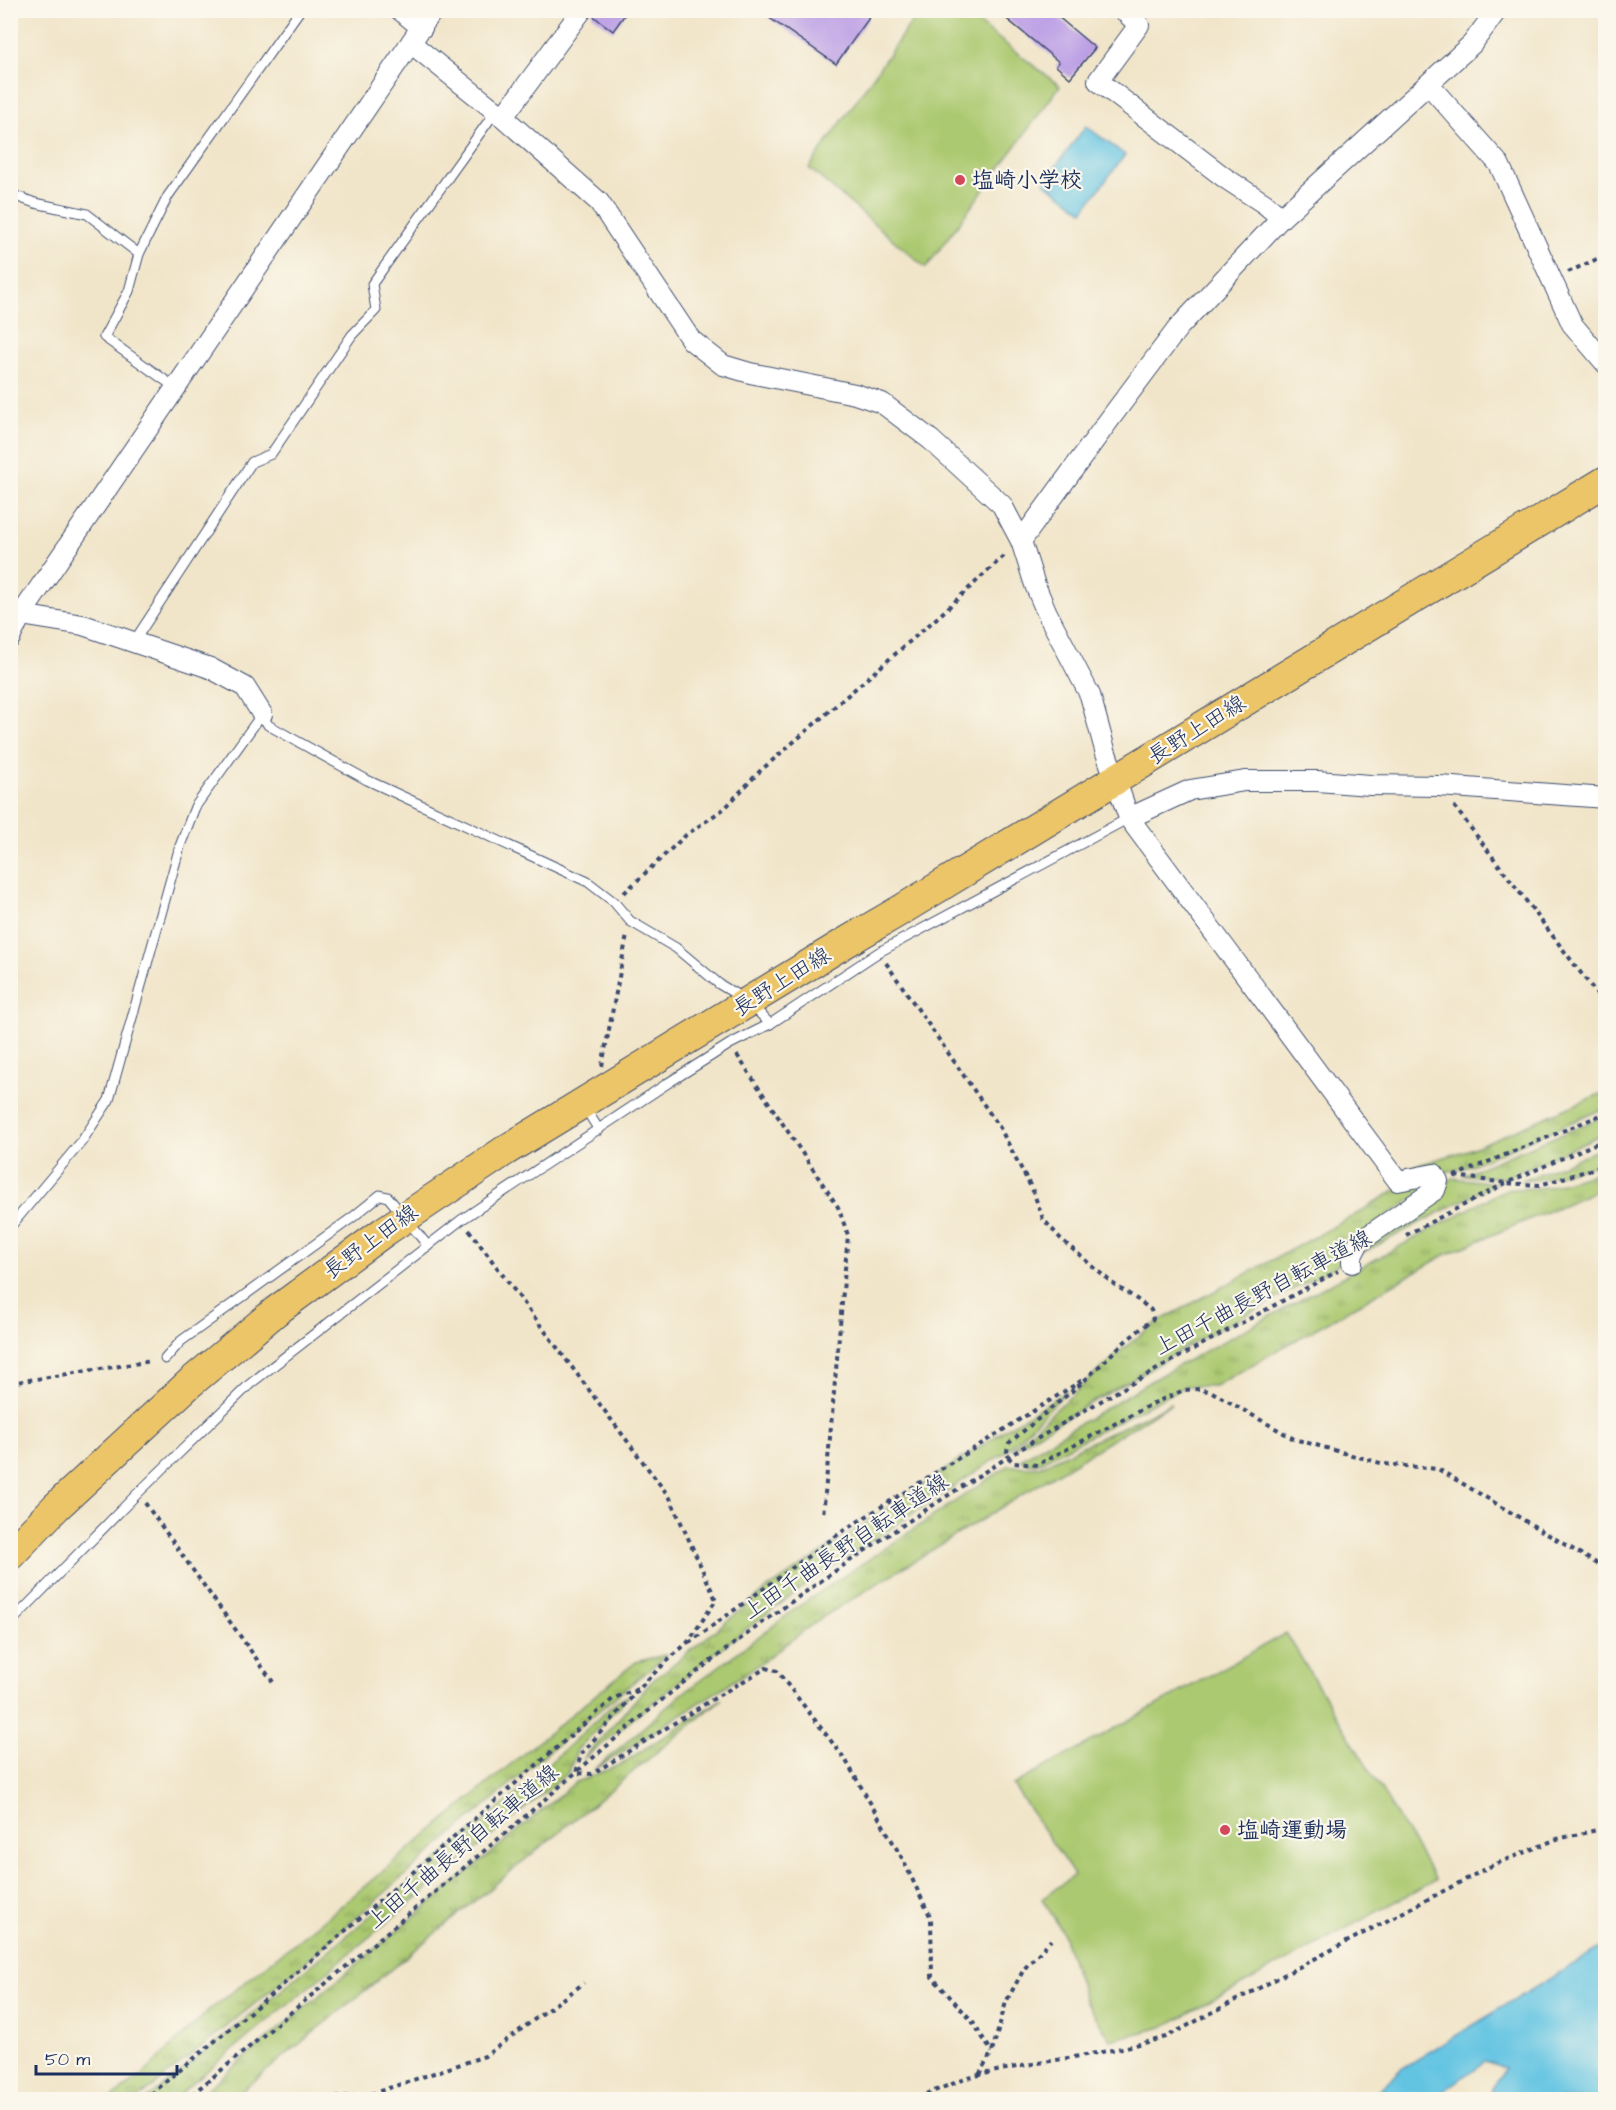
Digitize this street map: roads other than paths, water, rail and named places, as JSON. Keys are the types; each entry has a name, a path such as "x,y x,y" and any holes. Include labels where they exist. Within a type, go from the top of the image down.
{"main road":[{"name":"長野上田線","path":"10,1555 56,1507 190,1383 276,1311 405,1217 506,1150 1605,481"}],"street":[{"path":"400,10 417,36 499,115 598,202 691,340 723,365 750,373 855,394 882,403 931,440 1002,505 1021,541 1035,585 1090,695 1129,818 1398,1181 1434,1174 1446,1178 1435,1190 1359,1242 1352,1256 1352,1263"},
{"path":"10,638 16,613 177,388 433,10"},
{"path":"499,115 582,10"},
{"path":"1123,10 1140,25 1098,81 1281,218"},
{"path":"1021,541 1178,328 1281,218 1472,45 1497,10"},
{"path":"1429,85 1499,164 1572,324 1605,364"},
{"path":"16,613 83,625 210,668 245,687 262,714"},
{"path":"1129,818 1190,790 1245,781 1317,781 1370,785 1439,786 1605,798"}],"lane":[{"path":"177,388 104,337 129,291 139,254 168,196 300,10"},
{"path":"133,642 252,462 271,454 352,335 376,310 372,284 499,115"},
{"path":"10,194 35,203 87,214 139,254"},
{"path":"10,1227 82,1141 109,1100 180,846 195,807 262,714 268,725 367,780 588,882 614,902 630,921 676,948 719,984 748,1002 770,1024"},
{"path":"10,1623 136,1494 250,1384 461,1220 668,1083 730,1044 770,1024 879,952 1129,818"},
{"path":"583,1104 599,1130"},
{"path":"165,1359 181,1341 380,1195 388,1197 428,1245"}],"water":[{"path":"1086,126 1125,155 1083,211 1044,182"},
{"path":"1605,1945 1605,2099 1486,2099 1505,2068 1485,2061 1433,2099 1369,2099 1401,2069"}],"place":[{"name":"塩崎小学校","path":"960,180"},
{"name":"塩崎運動場","path":"1225,1830"}]}
